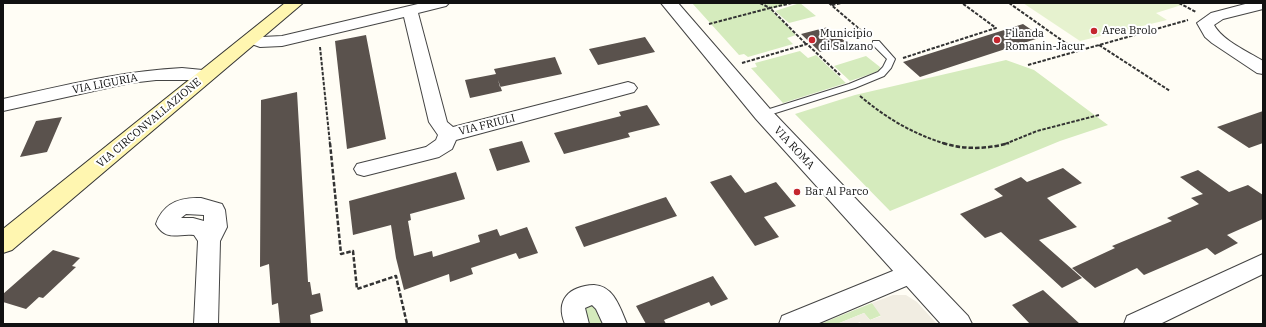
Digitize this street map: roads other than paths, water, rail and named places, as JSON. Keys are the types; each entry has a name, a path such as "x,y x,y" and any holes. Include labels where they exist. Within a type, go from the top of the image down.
{"main road":[{"name":"VIA CIRCONVALLAZIONE","path":"3,243 207,75 252,40 295,3"}],"street":[{"path":"252,40 260,42 282,41 441,3"},
{"name":"VIA ROMA","path":"669,3 763,114 958,324"},
{"path":"1263,4 1217,16 1205,23 1211,34 1218,40 1263,69"},
{"name":"VIA FRIULI","path":"410,11 438,122 443,131 448,133 454,134 628,88"},
{"name":"VIA LIGURIA","path":"3,105 128,78 181,72 207,75"},
{"path":"364,170 432,152 445,144 448,133"},
{"path":"206,324 209,241"},
{"path":"1136,324 1263,263"},
{"path":"791,324 910,274"},
{"path":"578,324 573,314 573,305 577,300 591,294 597,295 605,302 615,324"}],"lane":[{"path":"763,114 850,86 881,74 887,68 891,59 876,43"}],"place":[{"name":"Area Brolo","path":"1094,31"},
{"name":"Municipio di Salzano","path":"812,40"},
{"name":"Filanda Romanin-Jacur","path":"997,40"},
{"name":"Bar Al Parco","path":"797,192"}]}
